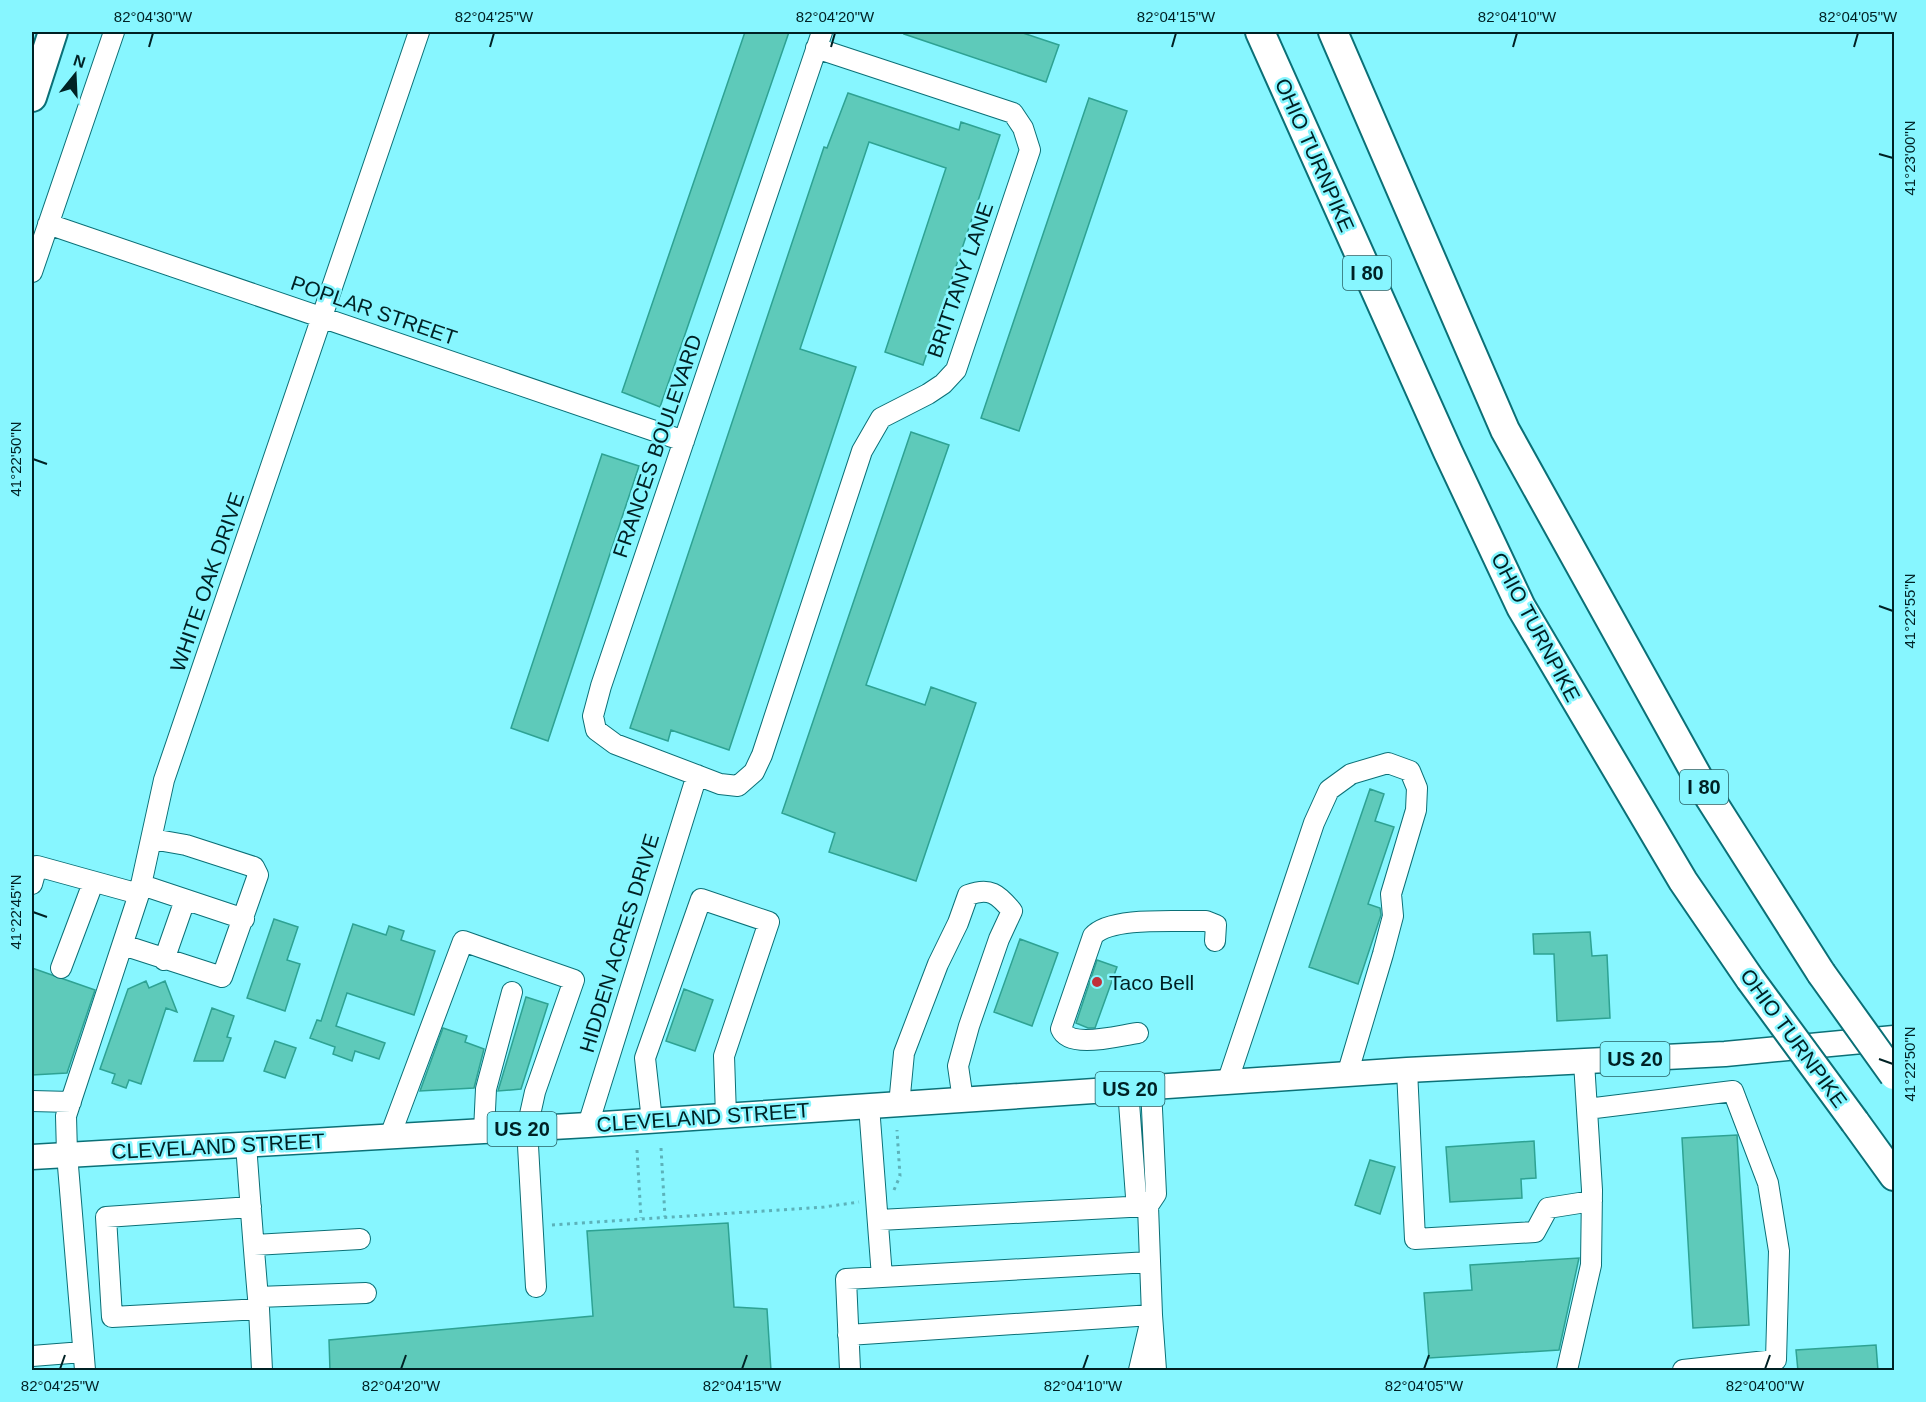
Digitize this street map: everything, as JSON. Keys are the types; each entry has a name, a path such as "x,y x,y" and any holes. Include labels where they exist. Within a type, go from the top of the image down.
{"highway":[{"path":"32,97 53,32"},
{"name":"OHIO TURNPIKE","path":"1260,32 1476,513 1521,607 1683,881 1750,979 1894,1176"},
{"name":"I 80","path":"1333,32 1505,430 1706,792 1821,973 1894,1075"}],"main road":[{"name":"US 20","path":"1407,1070 1725,1054 1894,1038"},
{"name":"CLEVELAND STREET","path":"32,1157 652,1121 1407,1070"}],"street":[{"path":"32,272 114,32"},
{"name":"WHITE OAK DRIVE","path":"84,1361 66,1116 140,890 164,780 419,32"},
{"name":"FRANCES BOULEVARD","path":"738,786 720,784 615,744 596,730 594,716 819,40"},
{"name":"BRITTANY LANE","path":"738,786 754,771 762,755 862,451 881,418 928,394 943,384 957,370 1030,150 1025,133 1013,113 819,40"},
{"name":"POPLAR STREET","path":"48,224 684,441"},
{"path":"1227,1083 1314,823 1329,790 1351,774 1388,763 1410,771 1417,788 1416,810 1391,894 1393,916 1347,1075"},
{"name":"HIDDEN ACRES DRIVE","path":"588,1125 697,775"},
{"path":"123,945 222,977 258,875 254,867 186,845 152,839"},
{"path":"32,884 37,866 93,883 185,900 244,919"},
{"path":"62,968 93,883"},
{"path":"899,1104 904,1053 938,964 958,923 968,895 980,891 999,895 1012,911 976,1004 958,1066 963,1100"},
{"path":"652,1121 645,1058 701,899 769,922 724,1056 726,1116"},
{"path":"164,960 185,900"},
{"path":"1138,1033 1082,1041 1067,1037 1060,1029 1089,943 1098,930 1113,924 1206,921 1216,925 1215,941"},
{"path":"390,1136 463,941 574,980 535,1092 527,1128 536,1287"},
{"path":"484,1131 486,1089 512,992"},
{"path":"1567,1371 1591,1265 1592,1201 1584,1062"},
{"path":"1407,1070 1415,1239 1535,1232 1548,1208 1592,1201"},
{"path":"1140,1089 1136,1197 1148,1206"},
{"path":"1587,1109 1733,1091 1761,1163 1768,1183 1779,1251 1776,1360 1683,1371"},
{"path":"32,1101 71,1102"},
{"path":"869,1106 882,1277"},
{"path":"246,1144 262,1371"},
{"path":"879,1220 1148,1206"},
{"path":"1148,1206 1156,1371"},
{"path":"251,1207 106,1217 112,1317 366,1293"},
{"path":"254,1245 360,1239"},
{"path":"850,1371 846,1279 1150,1262"},
{"path":"77,1275 109,1272"},
{"path":"848,1335 1152,1315"},
{"path":"1139,1371 1152,1315"},
{"path":"32,1356 84,1361"}],"path":[{"path":"887,1194 894,1190 900,1176 897,1130"},
{"path":"661,1148 665,1217"},
{"path":"637,1150 641,1218"},
{"path":"548,1227 557,1224 824,1207 867,1201"}],"building":[{"path":"745,32 789,32 660,407 622,392"},
{"path":"905,32 1020,32 1059,45 1046,82 904,34"},
{"path":"848,93 959,130 961,122 1000,135 923,365 885,352 946,168 869,142 800,349 856,367 729,750 671,730 668,741 630,728 824,147 827,148"},
{"path":"1089,98 1127,111 1019,431 981,418"},
{"path":"911,432 949,445 866,685 925,705 931,687 976,703 916,881 829,852 835,833 782,813"},
{"path":"602,454 639,466 548,741 511,728"},
{"path":"1370,789 1384,794 1375,821 1394,827 1368,904 1380,908 1381,915 1358,984 1309,967"},
{"path":"274,919 298,927 287,960 300,964 285,1011 247,998"},
{"path":"353,924 386,935 389,926 404,931 401,940 435,951 414,1015 347,993 336,1026 385,1043 379,1059 355,1051 352,1061 333,1054 335,1047 310,1038 317,1020 321,1021"},
{"path":"1590,932 1592,956 1607,955 1610,1018 1557,1021 1554,954 1534,954 1533,934"},
{"path":"1020,939 1058,953 1032,1026 994,1012"},
{"name":"Taco Bell","path":"1097,960 1117,967 1095,1028 1088,1028 1076,1023"},
{"path":"32,968 95,990 67,1073 32,1075"},
{"path":"146,981 149,988 165,981 177,1012 166,1008 141,1084 129,1080 126,1088 112,1083 115,1074 100,1069 128,989"},
{"path":"684,989 713,1000 695,1051 666,1041"},
{"path":"526,997 548,1004 521,1089 498,1091"},
{"path":"212,1008 234,1016 227,1037 231,1038 223,1061 194,1061"},
{"path":"443,1028 467,1036 465,1042 484,1049 474,1088 420,1091"},
{"path":"275,1041 296,1048 285,1078 264,1071"},
{"path":"1737,1135 1749,1325 1693,1328 1682,1138"},
{"path":"1534,1141 1536,1178 1521,1179 1522,1198 1450,1202 1446,1147"},
{"path":"1370,1160 1395,1167 1380,1214 1355,1205"},
{"path":"728,1223 734,1307 767,1309 771,1371 330,1371 329,1340 593,1316 587,1231"},
{"path":"1579,1258 1559,1350 1429,1358 1424,1293 1472,1290 1470,1265"},
{"path":"1876,1345 1878,1371 1798,1371 1796,1350"}],"place":[{"name":"Taco Bell","path":"1097,982"}]}
